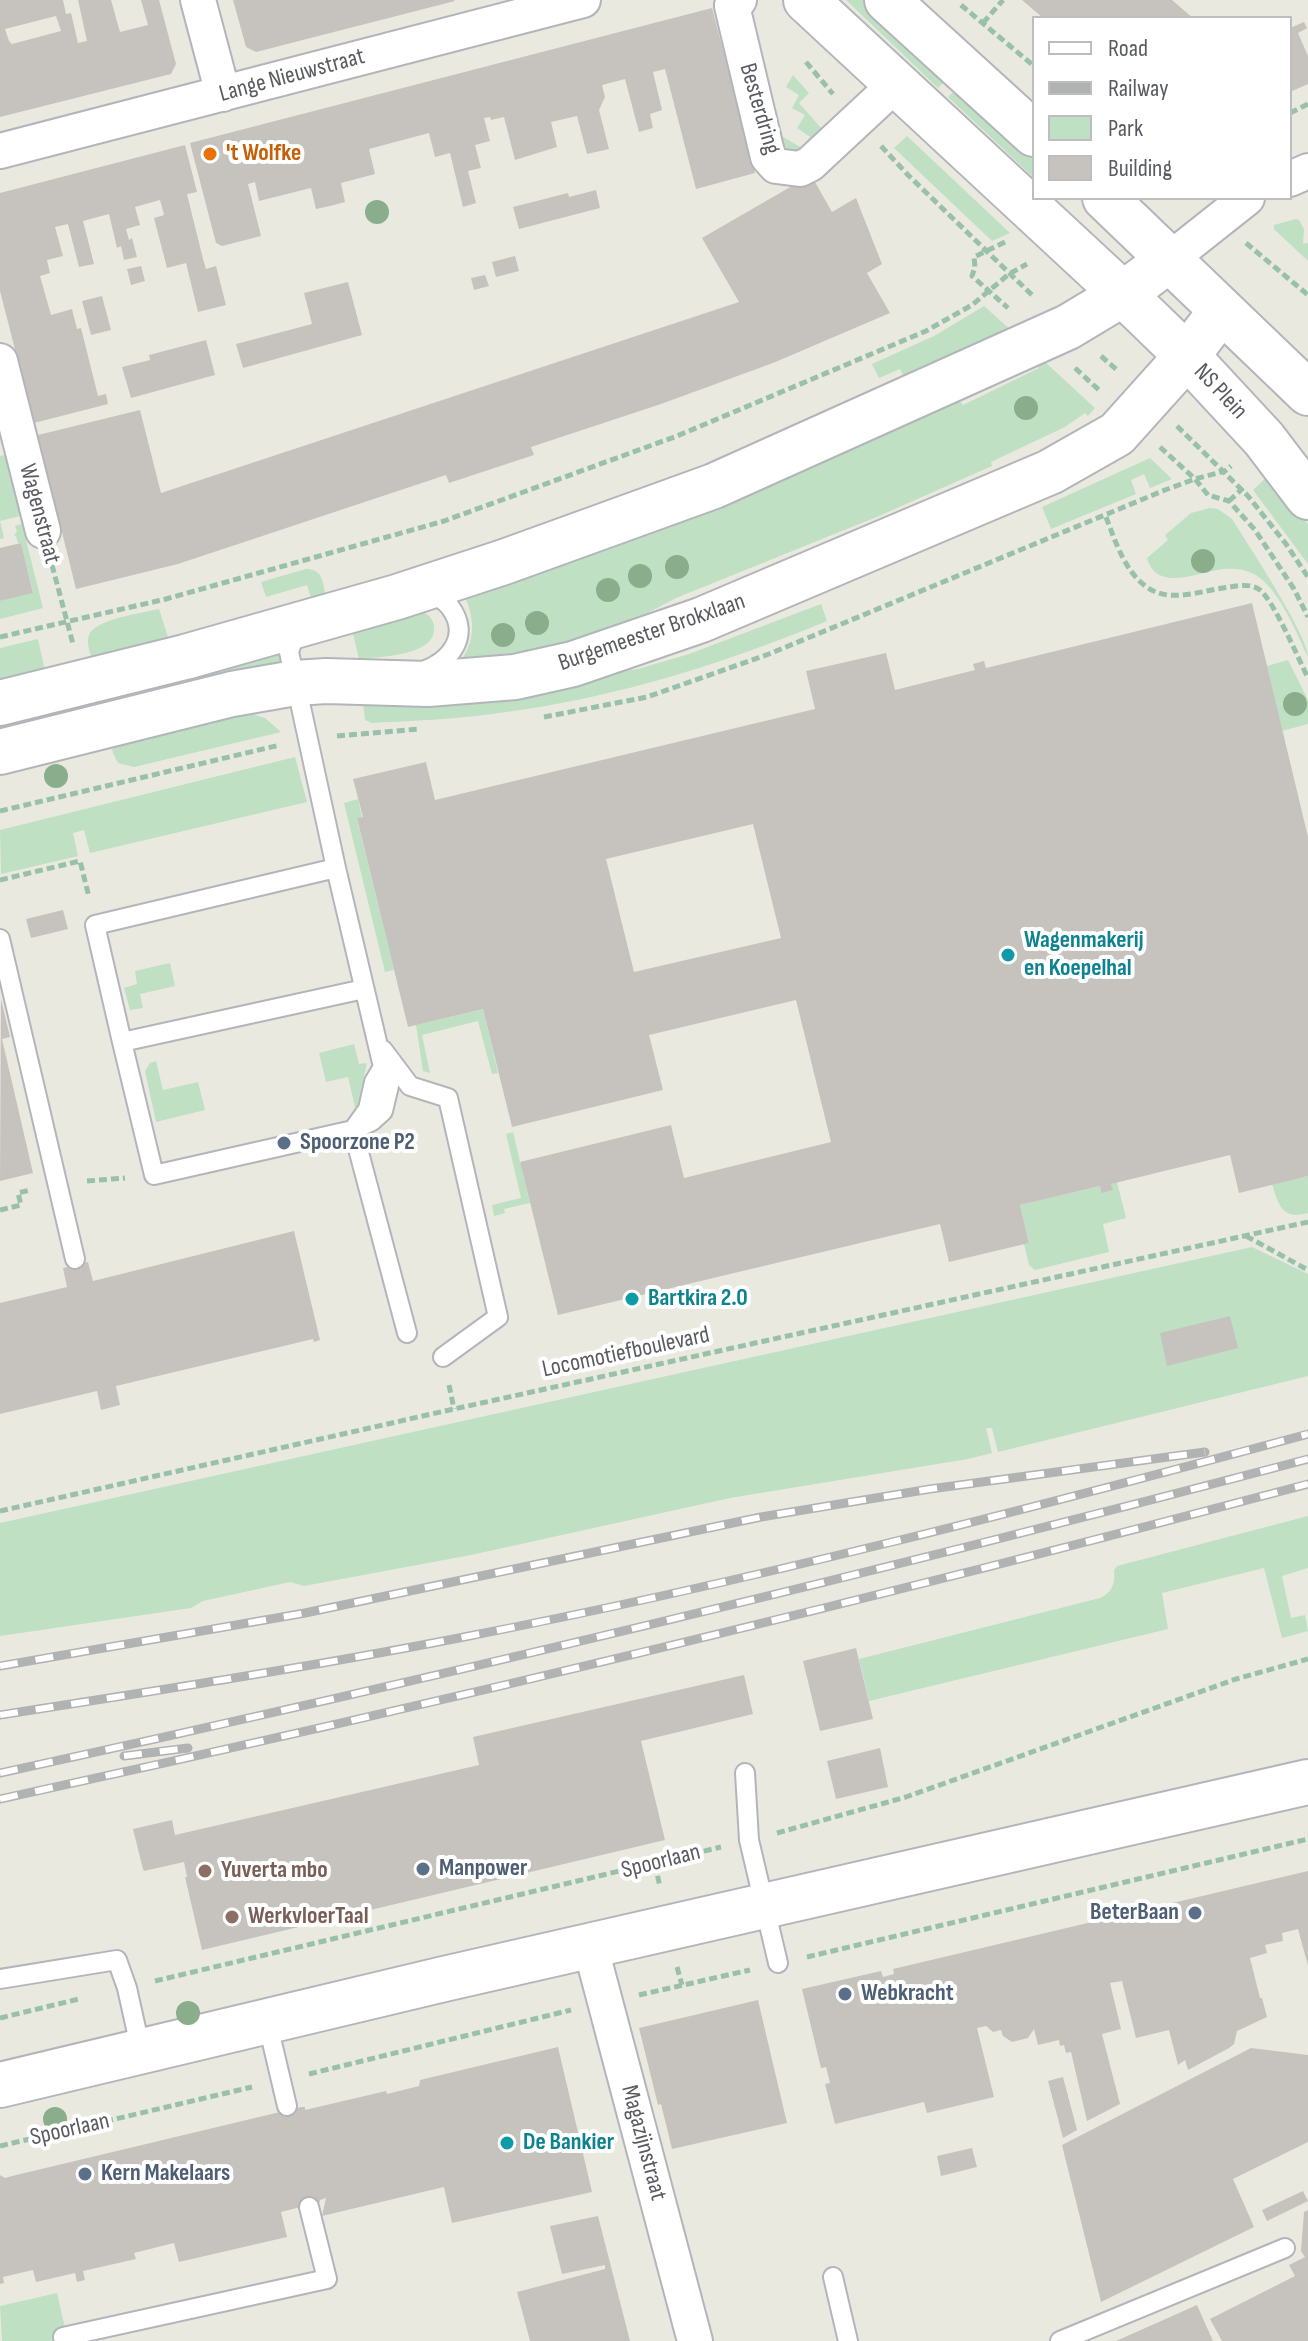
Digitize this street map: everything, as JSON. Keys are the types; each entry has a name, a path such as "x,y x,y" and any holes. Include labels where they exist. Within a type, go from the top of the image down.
{"street":[{"path":"198,0 223,94"},
{"name":"Lange Nieuwstraat","path":"0,151 583,0"},
{"name":"Besterdring","path":"739,0 732,6 768,157 776,166 800,169 810,164 896,84"},
{"path":"806,0 1123,294"},
{"path":"887,0 1032,132"},
{"path":"1107,200 1308,393"},
{"path":"0,703 172,661 397,597 714,486 1068,327 1123,294 1245,200"},
{"name":"NS Plein","path":"1123,294 1187,356 1264,439 1308,497"},
{"name":"Burgemeester Brokxlaan","path":"0,752 232,694 295,683 428,684 515,677 573,664 701,620 1050,472 1117,434 1187,356 1221,311"},
{"name":"Wagenstraat","path":"0,361 10,443 43,531"},
{"path":"0,2085 590,1945 1308,1782"},
{"name":"Magazijnstraat","path":"590,1945 695,2341"}],"lane":[{"path":"370,684 413,676 439,665 457,643 460,631 457,618 446,602 434,596 397,597"},
{"path":"324,618 301,634 292,643 289,652 336,868 389,1086 383,1111 372,1121 353,1130 154,1175 95,925 336,868"},
{"path":"0,939 75,1259"},
{"path":"122,1042 364,989"},
{"path":"376,1041 410,1086 448,1098 498,1317 443,1357"},
{"path":"353,1130 407,1333"},
{"path":"745,1773 749,1840 778,1963"},
{"path":"0,1979 117,1960 127,1988 141,2051"},
{"path":"267,2021 287,2106"},
{"path":"63,2337 327,2279 309,2207"},
{"path":"1060,2341 1285,2248"},
{"path":"833,2277 848,2341"}],"path":[{"path":"955,0 1032,64"},
{"path":"983,23 1003,0"},
{"path":"1219,221 1308,295"},
{"path":"986,251 1068,327"},
{"path":"0,637 166,599 444,521 677,436 926,331 972,305 1009,274"},
{"path":"1225,471 1277,532 1308,577"},
{"path":"1106,517 1130,569 1153,592 1170,595 1236,586 1259,589 1285,630 1308,678"},
{"name":"Wagenstraat","path":"43,531 67,621"},
{"path":"0,880 80,861 95,925"},
{"name":"Locomotiefboulevard","path":"0,1511 1308,1222"},
{"path":"1245,1236 1308,1270"},
{"name":"Spoorlaan","path":"0,2018 749,1840 906,1797 1236,1679 1308,1659"},
{"name":"Spoorlaan","path":"0,2146 1308,1839"}],"green space":[{"path":"846,0 867,0 949,77 938,88"},
{"path":"793,75 809,93 799,103 828,136 810,148 797,152 785,148 779,142 778,134 802,148 810,137 797,128 805,115 792,108 799,95 786,87"},
{"path":"959,86 1032,146 1032,176 948,97"},
{"path":"907,136 1010,233 992,241 894,148"},
{"path":"1296,219 1304,229 1303,244 1308,243 1308,261 1274,229 1274,225"},
{"path":"984,306 1013,332 907,384 900,369 879,378 872,364 934,336"},
{"path":"1045,362 1095,408 1088,416 1085,413 1065,427 991,462 992,466 879,516 676,598 593,642 457,666 472,633 471,615 465,597 792,475 960,401 963,405 1039,368 1037,365"},
{"path":"5,455 20,516 0,521 0,456"},
{"path":"1150,458 1172,479 1150,488 1144,474 1131,480 1136,494 1051,529 1042,507"},
{"path":"1270,474 1308,524 1308,564 1253,490"},
{"path":"1218,509 1232,519 1288,610 1308,657 1279,600 1254,574 1228,569 1169,578 1152,569 1147,558 1168,540 1165,535 1191,513"},
{"path":"22,524 43,608 0,619 0,601 33,592 21,543 14,536 17,531 15,526"},
{"path":"306,569 319,574 326,598 312,602 307,585 266,597 261,582"},
{"path":"821,604 827,621 741,654 610,693 475,716 372,723 365,720 363,703 638,669 689,654"},
{"path":"159,609 169,640 92,660 88,641 93,629 110,621"},
{"path":"419,611 430,616 434,624 432,637 426,644 392,656 359,659 352,630"},
{"path":"38,639 45,671 0,682 0,648"},
{"path":"278,652 282,663 105,718 100,697"},
{"path":"1288,660 1308,700 1308,724 1282,731 1267,666"},
{"path":"246,712 265,718 281,732 134,767 118,763 113,753 110,739"},
{"path":"295,757 307,802 90,853 84,830 73,833 78,856 1,874 0,830"},
{"path":"358,799 362,817 357,819 394,970 385,972 344,803"},
{"path":"170,963 175,986 140,994 143,1008 130,1010 124,988 137,984 135,971"},
{"path":"483,1009 498,1073 492,1074 478,1021 422,1035 430,1073 423,1071 416,1025"},
{"path":"354,1044 359,1064 367,1063 357,1107 348,1077 326,1082 319,1053"},
{"path":"156,1061 163,1090 198,1082 205,1110 156,1122 145,1071 150,1063"},
{"path":"513,1132 530,1203 504,1209 505,1213 494,1216 492,1205 521,1198 506,1134"},
{"path":"1308,1176 1308,1213 1287,1213 1280,1205 1272,1184"},
{"path":"1117,1182 1126,1218 1103,1224 1109,1252 1035,1270 1029,1265 1024,1244 1029,1242 1020,1205 1100,1186 1101,1192 1112,1190 1111,1184"},
{"path":"1252,1247 1308,1274 1308,1376 998,1452 992,1428 986,1428 992,1453 968,1459 730,1498 471,1555 304,1586 290,1582 203,1601 191,1608 0,1636 0,1523"},
{"path":"1308,1516 1308,1568 1282,1576 1291,1618 1305,1615 1308,1631 1282,1638 1264,1568 1162,1593 1168,1629 869,1701 859,1659 1100,1598 1112,1587 1117,1566"},
{"path":"57,2293 68,2341 2,2341 0,2306"}],"building":[{"path":"0,0 63,0 66,14 71,13 78,43 87,41 78,0 111,0 120,32 148,25 141,0 159,0 176,64 171,74 0,117","holes":["56,16 61,31 12,44 5,29"]},
{"path":"233,0 455,1 256,52 246,47"},
{"path":"1022,0 1172,0 1191,16 1041,16"},
{"path":"712,8 755,173 696,189 665,69 653,72 662,110 650,114 653,128 639,132 625,79 602,85 605,97 599,110 609,149 587,154 577,116 551,122 557,147 515,160 504,117 484,118 490,141 475,145 481,168 468,171 476,203 463,207 450,153 435,157 429,133 369,149 375,174 341,183 345,202 316,209 311,188 259,201 255,182 248,184 261,236 222,246 216,243 190,143"},
{"path":"1304,22 1307,28 1298,33 1308,56 1308,84 1292,91 1292,27"},
{"path":"185,145 197,192 187,194 203,259 206,269 216,266 226,305 198,312 186,263 167,268 154,218 164,215 160,200 135,207 140,225 126,229 137,257 124,260 121,246 117,248 109,214 83,221 94,264 79,267 68,224 55,227 63,256 47,260 50,273 40,276 51,315 72,309 77,329 81,328 98,396 106,394 108,404 34,423 0,291 0,193"},
{"path":"811,175 832,212 856,198 882,264 867,273 890,313 773,363 531,447 534,455 449,483 446,475 178,564 76,589 38,435 140,410 161,493 739,302 702,238"},
{"path":"596,190 600,208 519,229 513,207 568,193 569,197"},
{"path":"515,256 519,271 496,277 492,262"},
{"path":"141,266 145,281 131,285 127,269"},
{"path":"485,275 489,286 474,290 471,278"},
{"path":"348,282 362,335 243,368 236,344 312,324 304,293"},
{"path":"102,296 111,330 91,335 82,301"},
{"path":"206,340 215,375 131,398 122,367 150,360 149,355"},
{"path":"21,543 33,593 0,601 0,548"},
{"name":"Wagenmakerij en Koepelhal","path":"1252,603 1308,837 1308,1176 1239,1193 1230,1155 1111,1184 1113,1190 1101,1193 1100,1186 1020,1205 1029,1243 949,1262 940,1224 558,1315 520,1162 671,1125 684,1178 831,1142 796,1000 649,1035 663,1090 512,1127 483,1009 408,1027 357,818 363,817 353,779 426,762 435,800 815,709 806,671 886,653 895,690 975,670 973,664 984,661 986,668","holes":["753,824 781,938 634,972 606,859"]},
{"path":"63,910 68,929 31,938 26,919"},
{"path":"1,999 10,1037 2,1039 33,1173 0,1181"},
{"path":"294,1231 320,1340 314,1342 313,1339 116,1386 120,1405 101,1410 97,1391 0,1414 0,1303 67,1287 63,1268 88,1262 93,1281"},
{"path":"1230,1316 1238,1348 1167,1366 1160,1333"},
{"path":"856,1648 873,1719 820,1731 803,1661"},
{"path":"744,1675 753,1714 641,1741 665,1840 202,1950 184,1862 143,1869 133,1829 172,1820 175,1835 479,1765 473,1737"},
{"path":"880,1748 888,1787 836,1799 827,1761"},
{"path":"1308,1871 1308,1966 1298,1929 1282,1933 1283,1941 1265,1945 1267,1953 1250,1958 1267,2017 1237,2031 1234,2044 1229,2048 1188,2070 1185,2060 1178,2065 1169,2030 1136,2038 1122,1981 1110,1983 1121,2029 1102,2034 1120,2104 1087,2121 1071,2052 1066,2053 1059,2040 1038,2045 1034,2029 1028,2038 1012,2042 1003,2036 1001,2030 993,2032 986,2026 977,2028 994,2097 927,2113 924,2102 835,2124 825,2084 830,2083 826,2067 821,2068 802,1989 881,1971 883,1977 894,1974 893,1969"},
{"path":"758,2000 787,2123 672,2149 639,2028"},
{"path":"558,2047 592,2192 452,2223 444,2187 322,2216 326,2198 281,2212 287,2237 179,2262 174,2243 134,2253 136,2259 83,2271 85,2280 77,2282 75,2273 36,2282 33,2270 3,2277 4,2283 0,2284 0,2175 5,2178 301,2107 305,2110 386,2091 387,2094 419,2086 420,2080"},
{"path":"1251,2048 1308,2055 1308,2142 1233,2179 1254,2227 1101,2302 1062,2145"},
{"path":"1063,2077 1077,2130 1063,2138 1048,2081"},
{"path":"972,2148 977,2167 941,2176 937,2156"},
{"path":"1303,2191 1308,2201 1267,2221 1262,2210"},
{"path":"1308,2210 1308,2341 1222,2341 1210,2319 1295,2276 1289,2265 1305,2257 1301,2251 1304,2212"},
{"path":"598,2216 630,2341 530,2341 517,2292 605,2269 605,2265 562,2274 550,2226"},
{"path":"1197,2305 1213,2341 1116,2341"}],"railway":[{"path":"0,1715 348,1658 570,1616 888,1543 1308,1434"},
{"path":"0,1666 305,1613 761,1517 930,1489 1205,1452"},
{"path":"0,1773 656,1623 1308,1459"},
{"path":"0,1799 656,1649 1308,1484"},
{"path":"124,1756 188,1748"}],"place":[{"name":"'t Wolfke","path":"210,154"},
{"name":"Wagenmakerij en Koepelhal","path":"1008,955"},
{"name":"Spoorzone P2","path":"284,1143"},
{"name":"Bartkira 2.0","path":"632,1299"},
{"name":"Manpower","path":"423,1869"},
{"name":"Yuverta mbo","path":"205,1871"},
{"name":"BeterBaan","path":"1195,1913"},
{"name":"WerkvloerTaal","path":"232,1917"},
{"name":"Webkracht","path":"845,1994"},
{"name":"De Bankier","path":"507,2143"},
{"name":"Kern Makelaars","path":"85,2174"}]}
